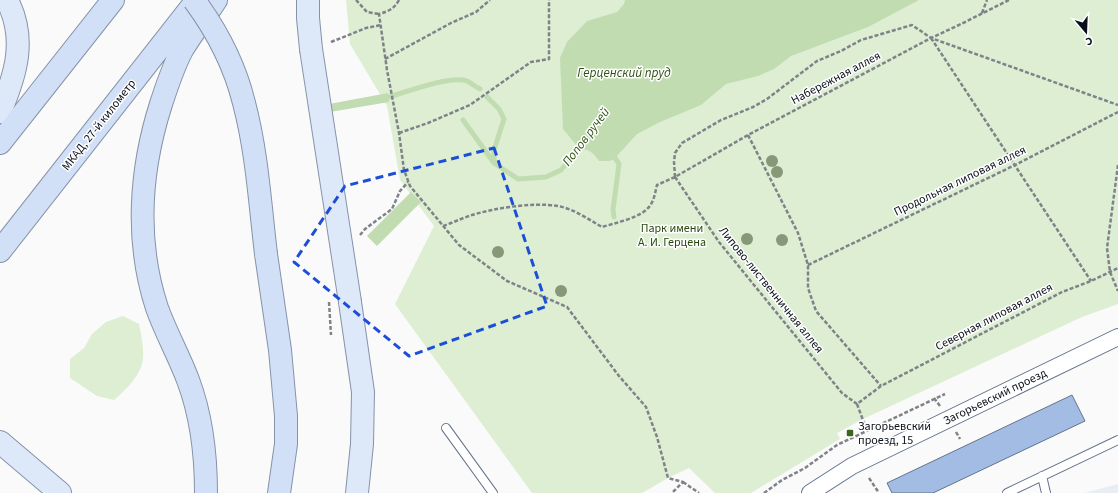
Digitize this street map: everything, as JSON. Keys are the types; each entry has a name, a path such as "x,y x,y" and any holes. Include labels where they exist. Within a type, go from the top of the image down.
{"highway":[{"path":"0,143 113,0"},
{"path":"196,0 207,17 228,57 244,103 253,148 280,350 286,416 286,444 279,493"},
{"name":"МКАД, 27-й километр","path":"0,251 196,0"},
{"path":"206,493 206,466 203,433 188,381 157,309 146,259 142,222 143,186 148,152 163,96 172,71 182,50 216,0"}],"main road":[{"path":"0,112 12,84 18,57 17,33 12,10 7,0"},
{"path":"308,0 308,18 321,46 350,302 363,392 362,444 357,493"},
{"path":"0,442 60,493"}],"street":[{"name":"Загорьевский проезд","path":"810,493 852,466 1118,337"}],"lane":[{"path":"446,428 493,493"},
{"path":"1007,493 1118,440"},
{"path":"1042,476 1046,493"}],"path":[{"path":"356,0 367,12 379,14 390,11 396,6 399,0"},
{"path":"385,59 451,23 476,12 490,0"},
{"path":"399,133 428,123 470,105 531,62 549,59 549,0"},
{"path":"982,14 987,0"},
{"name":"Набережная аллея","path":"443,226 486,211 535,205 559,206 581,214 602,227 639,214 648,208 653,201 657,185 930,38 1009,0"},
{"path":"379,14 404,170 408,182 413,190 459,245 507,281 567,307 619,376 646,407 657,437 668,478 682,482 699,493"},
{"path":"321,46 366,28 381,25"},
{"path":"674,177 675,153 682,143 721,120 753,107 767,99 817,61 861,40 912,25 930,38 1118,105"},
{"path":"930,38 1091,281"},
{"name":"Продольная липовая аллея","path":"808,265 1015,165 1118,112"},
{"path":"748,135 798,233 808,265 808,288 816,311 881,386"},
{"path":"1118,165 1107,248 1110,272 1118,290"},
{"name":"Липово-лиственничная аллея","path":"674,177 719,242 842,393 857,404"},
{"name":"Северная липовая аллея","path":"857,404 881,386 1062,292 1091,281 1118,268"},
{"path":"764,493 782,480 805,468 837,445 945,394"},
{"path":"857,404 868,431"},
{"path":"869,478 879,493"},
{"path":"672,493 682,482"}],"highlighted area":[{"path":"494,148 547,306 409,356 294,262 345,186"}],"shaded area":[{"path":"1118,484 1118,493 1084,493"}],"green space":[{"name":"Парк имени А. И. Герцена","path":"346,0 1118,0 1118,304 1082,317 863,419 837,433 840,439 751,493 715,493 689,468 642,493 532,493 395,304 434,226 400,180 387,106 350,44"},
{"path":"123,316 139,324 143,345 143,358 137,376 114,400 97,396 70,378 70,359 84,348 92,334 106,322"}],"water":[{"name":"Герценский пруд","path":"625,0 919,0 868,27 791,56 774,69 758,76 726,84 701,105 660,122 637,134 615,158 610,161 599,161 589,151 580,150 563,129 560,58 567,42 587,21 617,12 624,4"},
{"path":"388,93 389,102 330,112 329,104"},
{"path":"411,192 421,202 377,246 367,236"}],"building":[{"path":"1072,395 1085,421 933,493 892,493 887,483"}],"waterway":[{"path":"389,97 450,80 467,81 480,89"},
{"path":"487,97 499,109 504,119 494,150 494,162"},
{"name":"Попов ручей","path":"463,120 494,163 518,179 546,177 561,170 582,145"},
{"path":"614,152 615,158 619,164 613,210 614,217"}],"place":[{"name":"Загорьевский проезд, 15","path":"850,433"}]}
